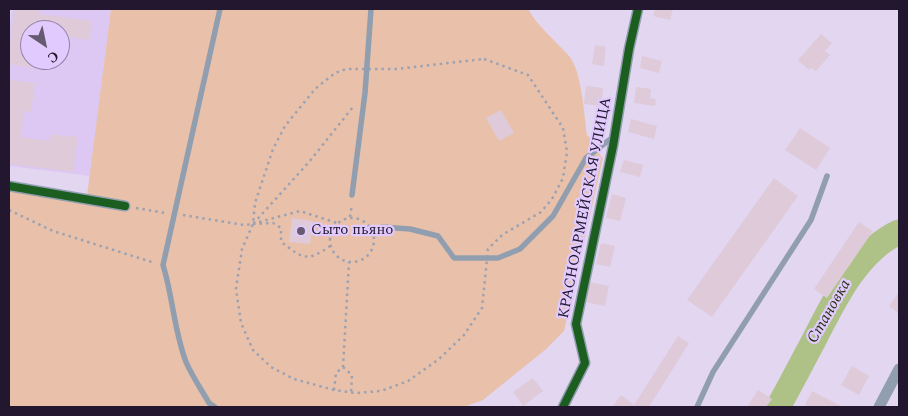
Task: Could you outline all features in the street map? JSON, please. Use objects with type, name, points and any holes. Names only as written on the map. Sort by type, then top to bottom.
[{"type":"street","name":"КРАСНОАРМЕЙСКАЯ УЛИЦА","points":[[563,407],[585,363],[576,324],[615,136],[638,9]]},
{"type":"street","points":[[9,186],[125,206]]},
{"type":"street","points":[[879,407],[899,369]]},
{"type":"lane","points":[[215,407],[209,402],[186,362],[176,327],[168,280],[163,265],[220,9]]},
{"type":"lane","points":[[352,195],[365,93],[371,9]]},
{"type":"lane","points":[[382,226],[410,229],[438,236],[454,258],[498,258],[520,249],[553,216],[586,158],[615,136]]},
{"type":"lane","points":[[697,407],[713,372],[811,220],[827,176]]},
{"type":"path","points":[[253,224],[309,162],[365,93]]},
{"type":"path","points":[[350,217],[352,195]]},
{"type":"path","points":[[9,210],[53,231],[163,265]]},
{"type":"path","points":[[253,224],[300,211],[337,223]]},
{"type":"path","points":[[350,217],[365,221],[374,233],[375,240],[373,248],[364,259],[349,262],[336,256],[330,246],[330,235],[337,223],[350,217]]},
{"type":"path","points":[[244,225],[273,223],[281,228],[281,242],[300,256],[315,256],[330,246]]},
{"type":"path","points":[[334,390],[336,373],[343,367],[349,262]]},
{"type":"path","points":[[343,367],[352,376],[351,393]]},
{"type":"shaded area","points":[[12,9],[111,9],[90,176],[9,166],[9,31]]},
{"type":"shaded area","points":[[111,9],[528,9],[573,63],[580,82],[587,135],[603,158],[564,331],[545,350],[483,400],[464,407],[9,407],[9,189],[87,196]]},
{"type":"building","points":[[15,9],[40,9],[40,14],[92,21],[89,40],[70,37],[70,20],[20,20],[20,66],[9,64],[9,50]]},
{"type":"building","points":[[655,9],[673,9],[670,20],[653,16]]},
{"type":"building","points":[[821,34],[832,43],[825,51],[830,55],[816,71],[811,68],[809,70],[798,60]]},
{"type":"building","points":[[595,45],[606,47],[604,66],[592,64]]},
{"type":"building","points":[[642,56],[662,61],[659,73],[640,68]]},
{"type":"building","points":[[9,80],[35,83],[31,112],[24,111],[20,137],[50,141],[51,134],[78,137],[73,172],[9,164]]},
{"type":"building","points":[[586,86],[603,88],[601,106],[584,104]]},
{"type":"building","points":[[636,87],[651,89],[650,98],[656,99],[655,106],[634,103]]},
{"type":"building","points":[[501,110],[514,133],[499,141],[486,118]]},
{"type":"building","points":[[631,119],[657,126],[654,139],[628,132]]},
{"type":"building","points":[[800,128],[830,148],[816,170],[785,150]]},
{"type":"building","points":[[624,160],[643,165],[640,177],[620,172]]},
{"type":"building","points":[[774,178],[798,196],[712,317],[687,300]]},
{"type":"building","points":[[612,194],[626,198],[620,221],[606,218]]},
{"type":"building","name":"Сыто пьяно","points":[[292,218],[313,221],[310,244],[289,242]]},
{"type":"building","points":[[859,222],[873,231],[827,298],[814,289]]},
{"type":"building","points":[[601,243],[615,246],[610,267],[596,264]]},
{"type":"building","points":[[589,282],[609,286],[605,306],[585,302]]},
{"type":"building","points":[[899,292],[899,314],[889,306]]},
{"type":"building","points":[[678,336],[689,343],[649,407],[637,407],[634,405]]},
{"type":"building","points":[[852,366],[869,376],[859,395],[841,385]]},
{"type":"building","points":[[533,378],[543,391],[523,406],[513,392]]},
{"type":"building","points":[[758,390],[772,399],[766,407],[747,407]]},
{"type":"building","points":[[812,391],[843,407],[809,407],[805,405]]},
{"type":"building","points":[[621,395],[634,405],[633,407],[612,407]]},
{"type":"waterway","name":"Становка","points":[[778,407],[829,311],[848,280],[871,252],[899,232]]},
{"type":"cycle path","points":[[563,407],[585,363],[576,324],[613,146],[629,49],[638,9]]},
{"type":"cycle path","points":[[9,186],[125,206]]},
{"type":"place","name":"Сыто пьяно","points":[[301,231]]}]
